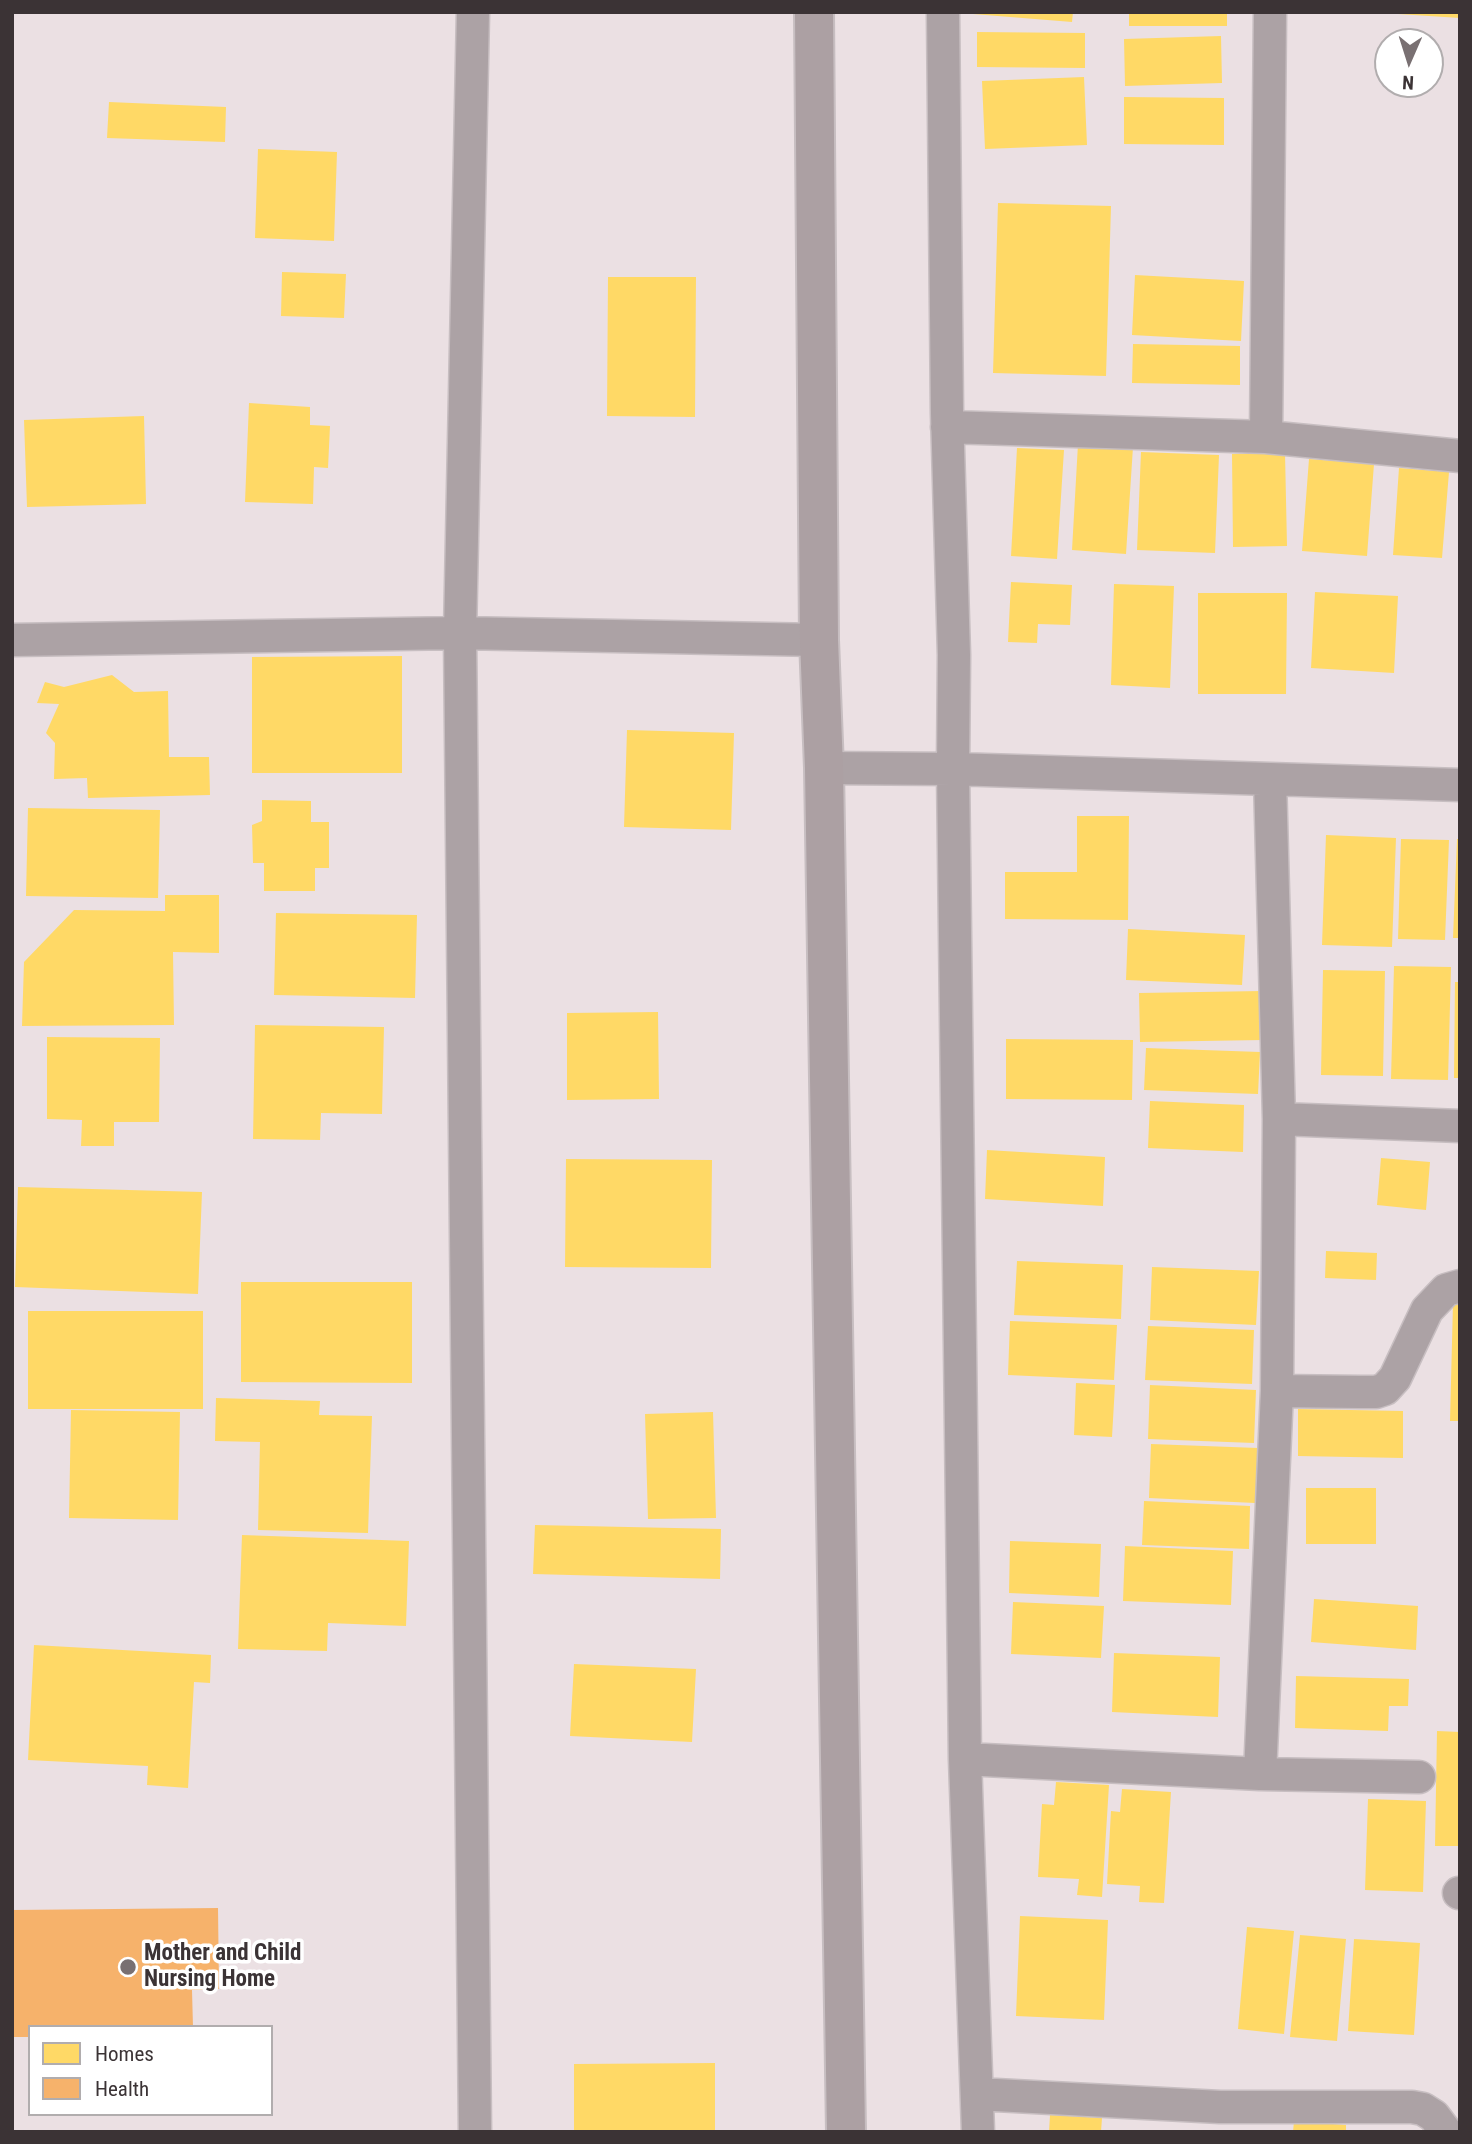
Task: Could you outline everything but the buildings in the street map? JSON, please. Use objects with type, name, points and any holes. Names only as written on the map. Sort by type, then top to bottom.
[{"type":"street","points":[[473,12],[460,633],[475,2132]]},
{"type":"street","points":[[814,12],[819,640],[824,768],[846,2132]]},
{"type":"street","points":[[943,12],[947,427],[954,655],[953,769],[965,1759],[978,2132]]},
{"type":"street","points":[[1266,437],[1270,12]]},
{"type":"street","points":[[947,427],[1266,437],[1460,456]]},
{"type":"street","points":[[12,640],[460,633],[819,640]]},
{"type":"street","points":[[824,768],[953,769],[1460,785]]},
{"type":"street","points":[[1261,1774],[1277,1391],[1279,1118],[1270,779]]},
{"type":"street","points":[[1279,1118],[1460,1126]]},
{"type":"street","points":[[1277,1391],[1368,1392],[1385,1388],[1395,1378],[1427,1310],[1446,1290],[1460,1286]]},
{"type":"street","points":[[965,1759],[1261,1774],[1419,1777]]},
{"type":"street","points":[[977,2094],[1220,2107],[1412,2107],[1423,2109],[1434,2116],[1446,2132]]},
{"type":"place","name":"Mother and Child Nursing Home","points":[[128,1967]]}]
